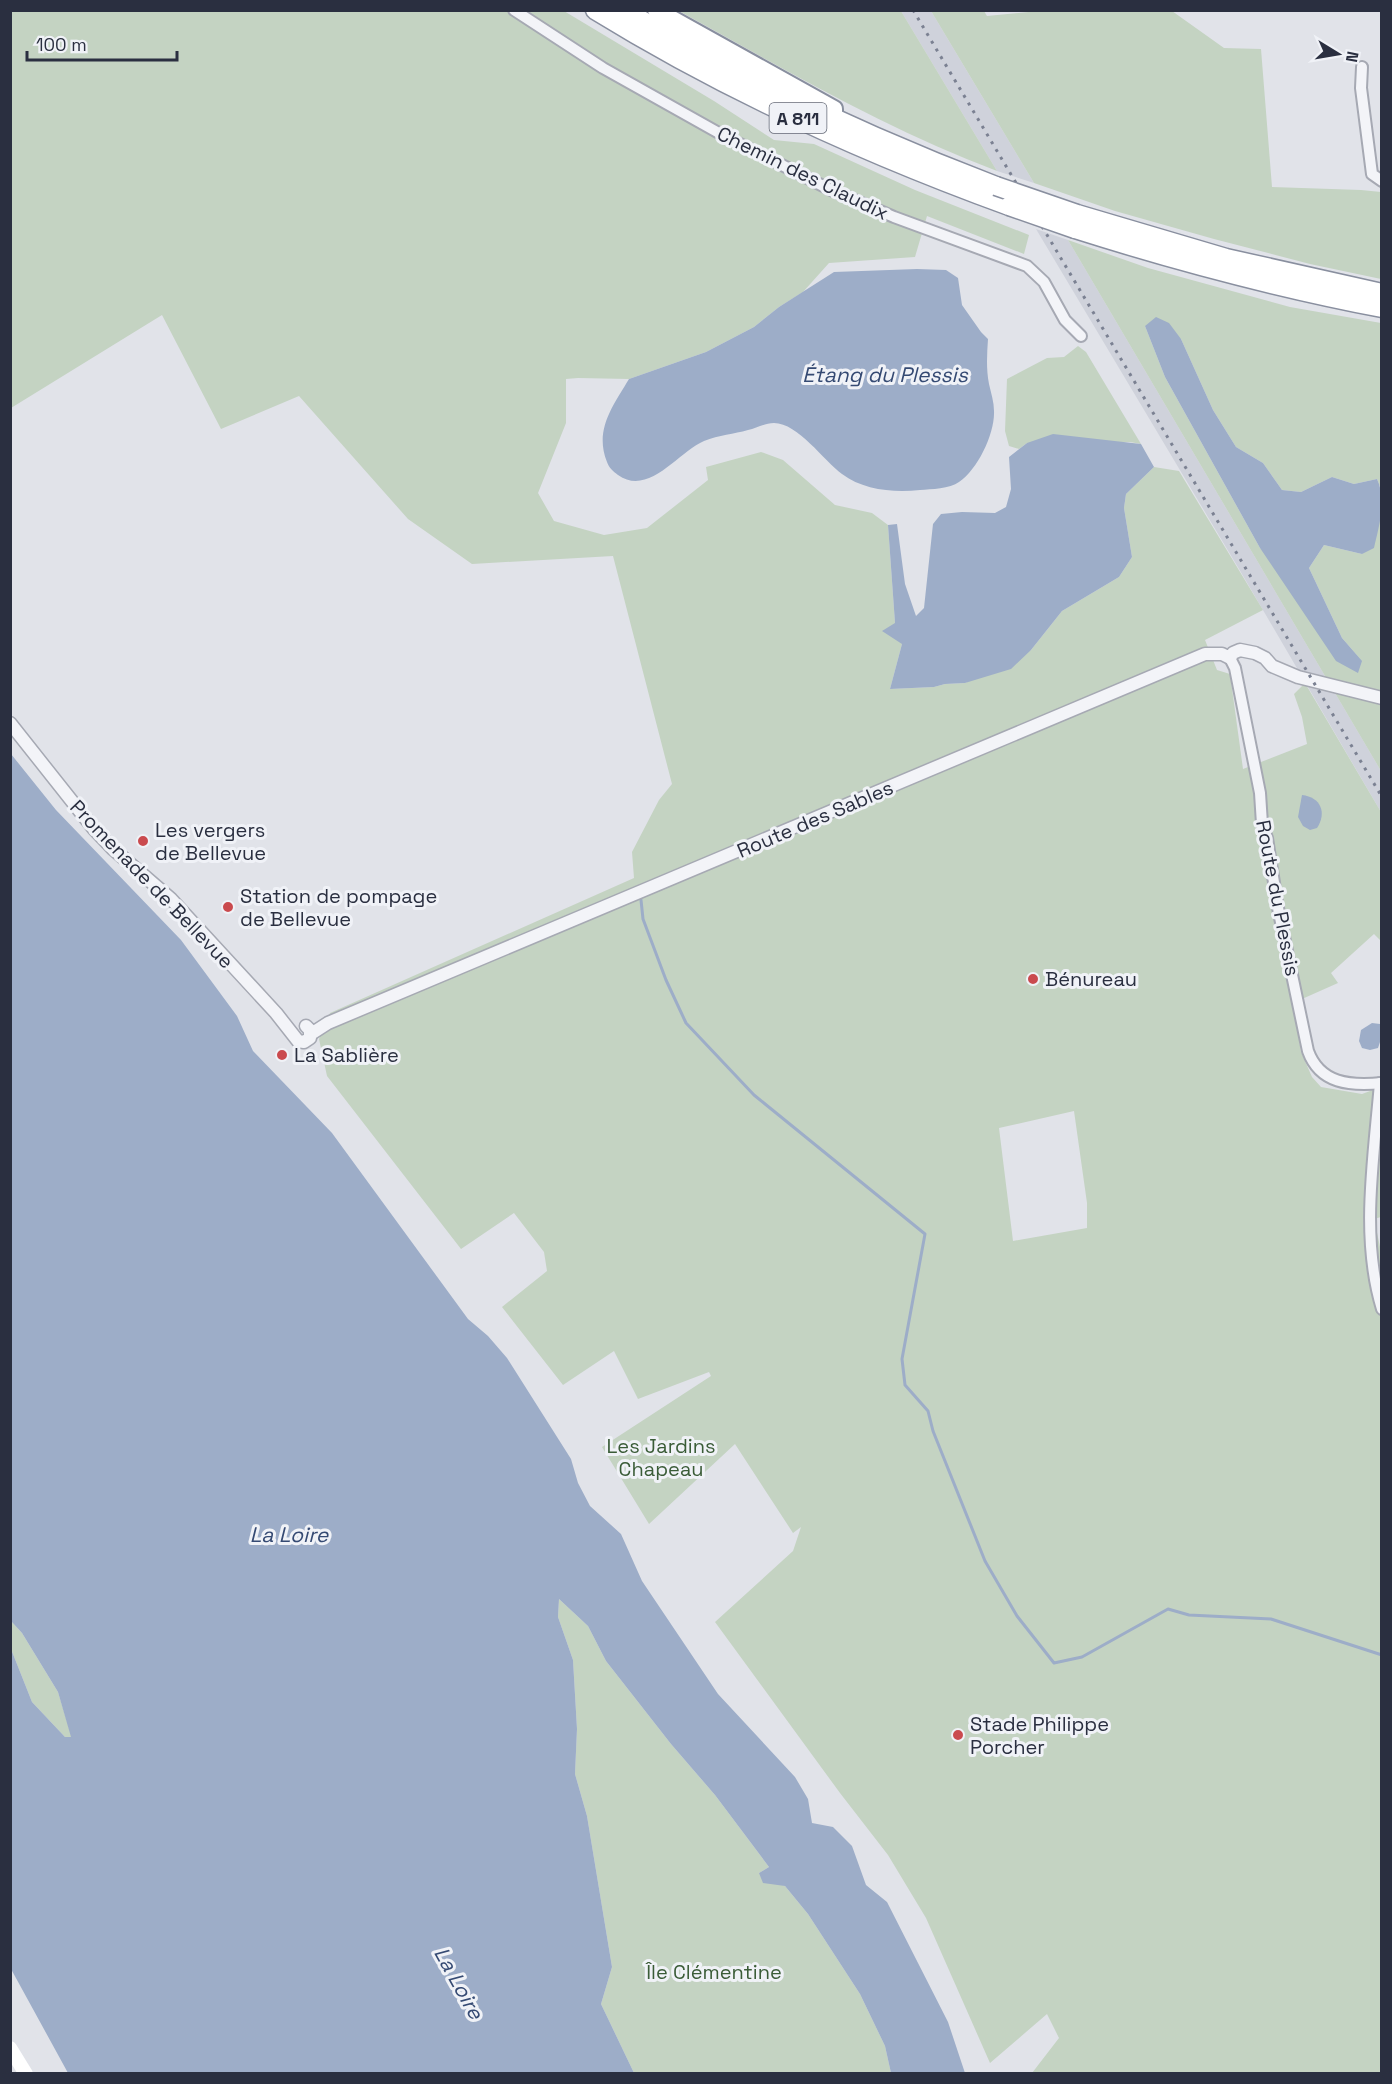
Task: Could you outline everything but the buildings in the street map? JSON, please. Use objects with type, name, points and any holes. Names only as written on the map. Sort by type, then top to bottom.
[{"type":"highway","name":"A 811","points":[[596,10],[680,58],[782,111],[886,158],[1009,206],[1158,239],[1248,264],[1382,293]]},
{"type":"highway","name":"A 811","points":[[624,10],[734,70],[835,119],[1076,222],[1201,267],[1297,291],[1382,308]]},
{"type":"highway","points":[[656,10],[834,109],[835,119]]},
{"type":"main road","points":[[10,2048],[26,2073]]},
{"type":"street","name":"Chemin des Claudix","points":[[514,10],[612,74],[831,190],[894,217],[1027,266],[1044,282],[1065,320],[1081,336]]},
{"type":"street","points":[[1362,67],[1360,88],[1372,174],[1382,181]]},
{"type":"street","name":"Route des Sables","points":[[303,1030],[328,1023],[1205,654],[1222,654],[1230,658],[1233,653],[1240,650],[1255,653],[1272,666],[1298,677],[1382,698]]},
{"type":"street","name":"Route du Plessis","points":[[1230,658],[1235,668],[1260,793],[1262,824],[1267,838],[1278,908],[1311,1057],[1320,1072],[1336,1080],[1359,1085],[1381,1083]]},
{"type":"street","name":"Promenade de Bellevue","points":[[10,723],[94,829],[113,849],[171,899],[276,1013],[303,1030]]},
{"type":"street","points":[[1381,1083],[1370,1227],[1374,1286],[1382,1309]]},
{"type":"shaded area","points":[[901,11],[931,11],[1034,183],[997,171]]},
{"type":"shaded area","points":[[1036,229],[1068,240],[1381,771],[1381,812],[1239,569]]},
{"type":"green space","points":[[1048,10],[1172,11],[1224,48],[1261,49],[1272,187],[1381,192],[1381,279],[1310,264],[1214,239],[1115,211],[1034,183],[931,11],[984,11],[987,16]]},
{"type":"green space","name":"Les Jardins Chapeau","points":[[11,11],[564,11],[714,101],[774,140],[814,144],[915,190],[1029,235],[1024,254],[927,216],[915,257],[829,263],[803,292],[754,327],[706,352],[629,379],[566,379],[566,423],[538,493],[554,521],[604,535],[647,528],[708,480],[706,467],[761,452],[783,460],[835,505],[872,513],[888,525],[895,623],[902,644],[890,689],[965,683],[1031,650],[1062,611],[1119,577],[1132,557],[1124,508],[1126,494],[1154,467],[1179,471],[1263,610],[1205,640],[1217,670],[1230,674],[1243,769],[1307,744],[1302,717],[1294,694],[1305,683],[1381,812],[1381,941],[1374,934],[1331,973],[1338,983],[1293,1003],[1301,1052],[1312,1077],[1321,1087],[1362,1094],[1381,1087],[1381,1217],[1374,1219],[1382,1256],[1381,2073],[1032,2073],[1059,2038],[1047,2014],[990,2063],[926,1918],[888,1855],[715,1622],[793,1551],[801,1527],[793,1533],[735,1444],[649,1524],[602,1447],[711,1376],[709,1372],[638,1399],[614,1351],[563,1385],[502,1307],[547,1271],[544,1252],[514,1213],[461,1249],[327,1076],[319,1039],[330,1013],[634,878],[632,852],[659,800],[672,784],[613,556],[472,564],[408,519],[299,396],[221,429],[162,315],[11,408]],"holes":[[[1074,1111],[1087,1203],[1087,1228],[1013,1241],[999,1128]]]},
{"type":"green space","points":[[679,11],[901,11],[997,171],[875,117]]},
{"type":"green space","points":[[1068,240],[1148,268],[1290,307],[1381,323],[1381,489],[1377,479],[1354,484],[1332,477],[1301,492],[1282,490],[1263,463],[1236,447],[1213,410],[1181,339],[1145,326],[1165,377],[1260,548],[1362,661],[1342,638],[1309,568],[1324,545],[1362,554],[1381,503],[1381,771]]},
{"type":"green space","points":[[1078,346],[1086,352],[1141,444],[1130,442],[1027,443],[1019,449],[1009,446],[1005,431],[1007,379],[1047,358],[1064,357]]},
{"type":"green space","name":"Île Clémentine","points":[[559,1599],[588,1626],[606,1661],[671,1744],[715,1795],[769,1867],[759,1873],[785,1886],[808,1914],[860,1994],[885,2046],[891,2073],[634,2073],[601,2004],[612,1967],[587,1816],[575,1774],[577,1729],[573,1660],[558,1617]]},
{"type":"green space","points":[[11,1621],[22,1633],[58,1692],[72,1738],[65,1737],[32,1702],[11,1649]]},
{"type":"water","name":"Étang du Plessis","points":[[946,270],[958,278],[962,305],[988,339],[987,372],[994,408],[992,430],[979,460],[959,482],[946,487],[910,491],[879,489],[859,484],[842,474],[792,429],[774,423],[704,441],[652,477],[641,481],[630,480],[618,475],[609,466],[604,450],[604,429],[629,379],[706,352],[754,327],[779,307],[834,272]]},
{"type":"water","points":[[1156,317],[1169,323],[1181,339],[1213,410],[1236,447],[1263,463],[1282,490],[1301,492],[1332,477],[1354,484],[1377,479],[1382,504],[1374,548],[1362,554],[1324,545],[1309,568],[1342,638],[1362,661],[1358,673],[1336,661],[1260,548],[1165,377],[1145,326]]},
{"type":"water","points":[[1053,434],[1141,444],[1154,467],[1126,494],[1124,508],[1132,557],[1119,577],[1062,611],[1031,650],[1011,669],[965,683],[890,689],[902,644],[882,631],[895,623],[888,525],[897,524],[905,584],[916,616],[924,608],[933,524],[941,514],[995,513],[1006,507],[1011,489],[1009,457],[1027,443]]},
{"type":"water","name":"La Loire","points":[[11,754],[56,810],[181,940],[237,1016],[253,1051],[332,1133],[468,1319],[488,1336],[507,1358],[571,1459],[578,1483],[590,1506],[621,1534],[642,1581],[718,1694],[795,1777],[808,1799],[812,1823],[833,1827],[852,1846],[866,1885],[887,1902],[948,2022],[965,2073],[891,2073],[885,2046],[860,1994],[808,1914],[785,1886],[763,1883],[759,1873],[769,1867],[715,1795],[671,1744],[606,1661],[588,1626],[559,1599],[558,1617],[573,1660],[577,1729],[575,1774],[587,1816],[612,1967],[601,2004],[634,2073],[68,2073],[11,1969],[11,1649],[32,1702],[65,1737],[71,1737],[58,1692],[22,1633],[11,1621]]},
{"type":"water","points":[[1302,795],[1309,796],[1318,802],[1322,817],[1317,828],[1310,830],[1303,826],[1298,817]]},
{"type":"water","points":[[1372,1023],[1380,1024],[1381,1039],[1378,1048],[1370,1050],[1362,1048],[1359,1041],[1361,1030]]},
{"type":"waterway","points":[[641,900],[643,919],[666,980],[686,1023],[754,1095],[925,1234],[902,1359],[905,1385],[928,1411],[933,1431],[985,1561],[1017,1616],[1054,1663],[1082,1657],[1168,1609],[1189,1615],[1271,1619],[1382,1655]]},
{"type":"railway","points":[[913,10],[1382,797]]},
{"type":"place","name":"Les vergers de Bellevue","points":[[143,841]]},
{"type":"place","name":"Station de pompage de Bellevue","points":[[228,907]]},
{"type":"place","name":"Bénureau","points":[[1033,979]]},
{"type":"place","name":"La Sablière","points":[[282,1055]]},
{"type":"place","name":"Stade Philippe Porcher","points":[[958,1735]]}]
